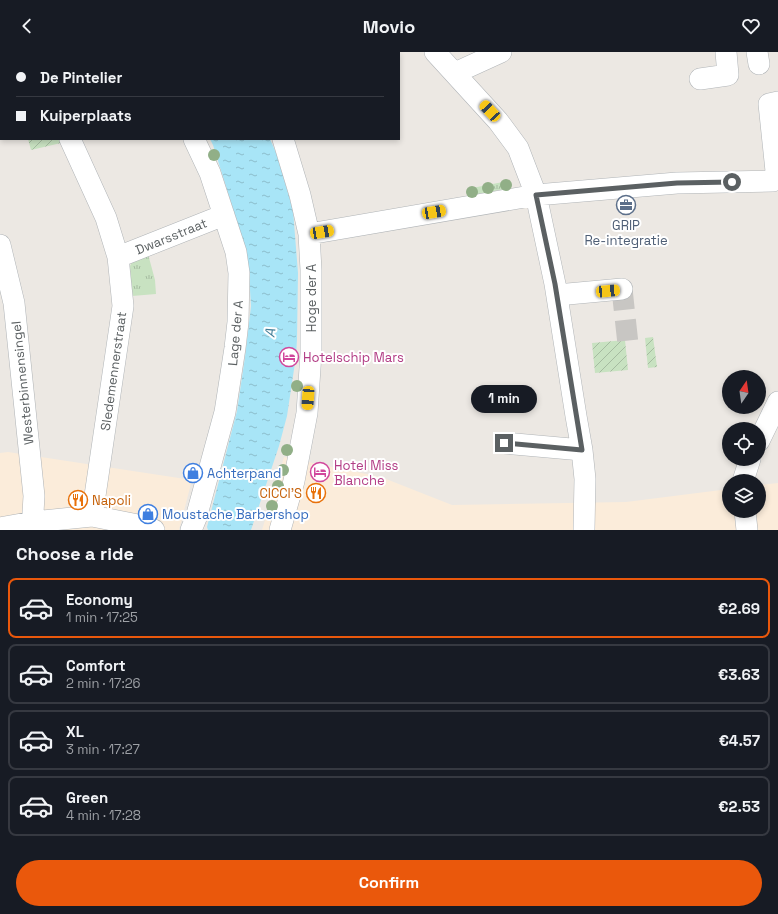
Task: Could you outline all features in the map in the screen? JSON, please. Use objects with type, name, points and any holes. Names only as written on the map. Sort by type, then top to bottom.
[{"type":"street","points":[[435,52],[498,121],[518,148],[536,195],[557,295],[582,450],[585,479],[584,530]]},
{"type":"street","points":[[455,74],[501,52]]},
{"type":"street","points":[[700,79],[728,75],[726,52]]},
{"type":"street","points":[[309,234],[536,195],[677,183],[776,183],[769,104],[778,102]]},
{"type":"street","name":"Sledemennerstraat","points":[[70,140],[106,218],[118,257],[123,306],[92,516]]},
{"type":"street","name":"Lage der A","points":[[191,530],[196,518],[225,412],[238,322],[239,273],[236,252],[210,173],[194,140]]},
{"type":"street","name":"Hoge der A","points":[[280,530],[294,481],[307,413],[311,353],[311,270],[309,234],[300,195],[282,140]]},
{"type":"street","name":"Dwarsstraat","points":[[118,257],[224,215]]},
{"type":"street","name":"Westerbinnensingel","points":[[0,245],[14,303],[34,496],[32,526]]},
{"type":"street","points":[[557,295],[622,290]]},
{"type":"street","points":[[766,427],[778,402]]},
{"type":"street","points":[[504,443],[582,450]]},
{"type":"street","points":[[0,528],[32,526],[92,516],[138,525],[154,530]]},
{"type":"street","points":[[745,518],[746,530]]},
{"type":"shaded area","points":[[8,452],[192,480],[179,530],[0,530],[0,453]]},
{"type":"shaded area","points":[[284,457],[381,477],[452,505],[626,502],[722,490],[722,518],[766,518],[766,484],[778,483],[778,530],[262,530]]},
{"type":"green space","points":[[28,140],[60,140],[61,143],[31,150]]},
{"type":"green space","points":[[508,181],[510,188],[468,196],[467,189]]},
{"type":"green space","points":[[148,254],[155,280],[156,294],[132,296],[130,266],[132,262]]},
{"type":"green space","points":[[653,337],[657,367],[648,368],[645,338]]},
{"type":"green space","points":[[625,340],[628,370],[595,373],[592,343]]},
{"type":"water","name":"A","points":[[210,140],[270,140],[277,155],[293,210],[298,273],[296,356],[287,416],[279,446],[251,530],[208,530],[207,527],[237,411],[251,306],[249,274],[238,225]]},
{"type":"tunnel","points":[[622,289],[628,344]]},
{"type":"place","name":"GRIP Re-integratie","points":[[626,205]]},
{"type":"place","name":"Hotelschip Mars","points":[[289,357]]},
{"type":"place","name":"Hotel Miss Blanche","points":[[320,472]]},
{"type":"place","name":"Achterpand","points":[[193,473]]},
{"type":"place","name":"CICCI'S","points":[[316,493]]},
{"type":"place","name":"Napoli","points":[[78,500]]},
{"type":"place","name":"Moustache Barbershop","points":[[148,514]]},
{"type":"route","points":[[504,443],[582,450],[555,284],[536,195],[677,183],[732,182]]}]
